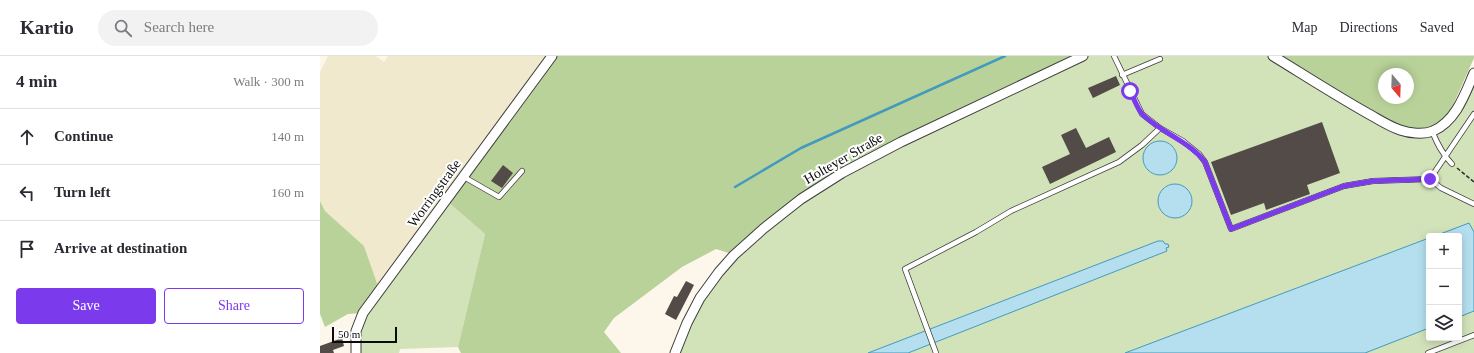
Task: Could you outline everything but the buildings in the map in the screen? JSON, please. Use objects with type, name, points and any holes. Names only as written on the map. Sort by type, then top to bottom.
[{"type":"street","name":"Worringstraße","points":[[356,353],[356,331],[364,313],[552,56]]},
{"type":"street","name":"Holteyer Straße","points":[[675,353],[687,323],[700,298],[720,272],[734,255],[801,199],[842,173],[901,142],[1084,56]]},
{"type":"street","points":[[1273,56],[1358,108],[1398,129],[1421,133],[1432,131],[1454,115],[1474,73]]},
{"type":"lane","points":[[1114,56],[1142,114],[1160,128],[1183,141],[1199,154],[1205,162],[1231,229],[1344,186],[1373,181],[1430,179],[1441,188],[1474,204]]},
{"type":"lane","points":[[1122,75],[1160,59]]},
{"type":"lane","points":[[1430,179],[1474,114]]},
{"type":"lane","points":[[936,353],[905,269],[976,232],[1011,211],[1119,162],[1142,145],[1160,128]]},
{"type":"lane","points":[[1432,131],[1445,157],[1452,164]]},
{"type":"lane","points":[[464,176],[499,197],[522,171]]},
{"type":"lane","points":[[1428,353],[1474,335]]},
{"type":"path","points":[[1452,164],[1474,182]]},
{"type":"shaded area","points":[[328,56],[376,56],[384,62],[388,56],[547,56],[480,144],[379,289],[364,246],[325,211],[320,201],[320,72]]},
{"type":"green space","points":[[556,56],[1077,56],[841,170],[732,254],[716,249],[682,267],[614,318],[604,332],[621,353],[461,353],[458,347],[485,234],[449,203]]},
{"type":"green space","points":[[1089,56],[1271,56],[1431,134],[1474,82],[1474,353],[676,353],[687,323],[735,256],[807,199],[841,176],[940,126]]},
{"type":"green space","points":[[1276,56],[1474,56],[1449,114],[1431,129],[1421,130],[1399,128]]},
{"type":"green space","points":[[320,201],[325,211],[364,246],[379,289],[362,313],[348,314],[325,327],[320,314]]},
{"type":"green space","points":[[449,203],[485,234],[458,347],[400,349],[399,353],[358,353],[360,323]]},
{"type":"water","points":[[1160,141],[1166,142],[1172,146],[1176,152],[1176,164],[1172,170],[1166,174],[1160,175],[1154,174],[1148,170],[1144,164],[1143,158],[1144,152],[1148,146],[1154,142]]},
{"type":"water","points":[[1175,184],[1181,185],[1187,189],[1191,195],[1191,207],[1187,213],[1181,217],[1175,218],[1169,217],[1163,213],[1159,207],[1158,201],[1159,195],[1163,189],[1169,185]]},
{"type":"water","points":[[1469,223],[1474,232],[1474,311],[1462,316],[1462,233],[1443,233]]},
{"type":"water","points":[[1426,239],[1426,329],[1365,353],[1125,353]]},
{"type":"water","points":[[1158,241],[1163,241],[1165,244],[1168,244],[1169,247],[1166,248],[1167,251],[908,353],[868,353]]},
{"type":"waterway","points":[[735,187],[801,148],[1005,56]]},
{"type":"route","points":[[1130,91],[1142,114],[1160,128],[1183,141],[1199,154],[1205,162],[1231,229],[1344,186],[1373,181],[1430,179]]}]
